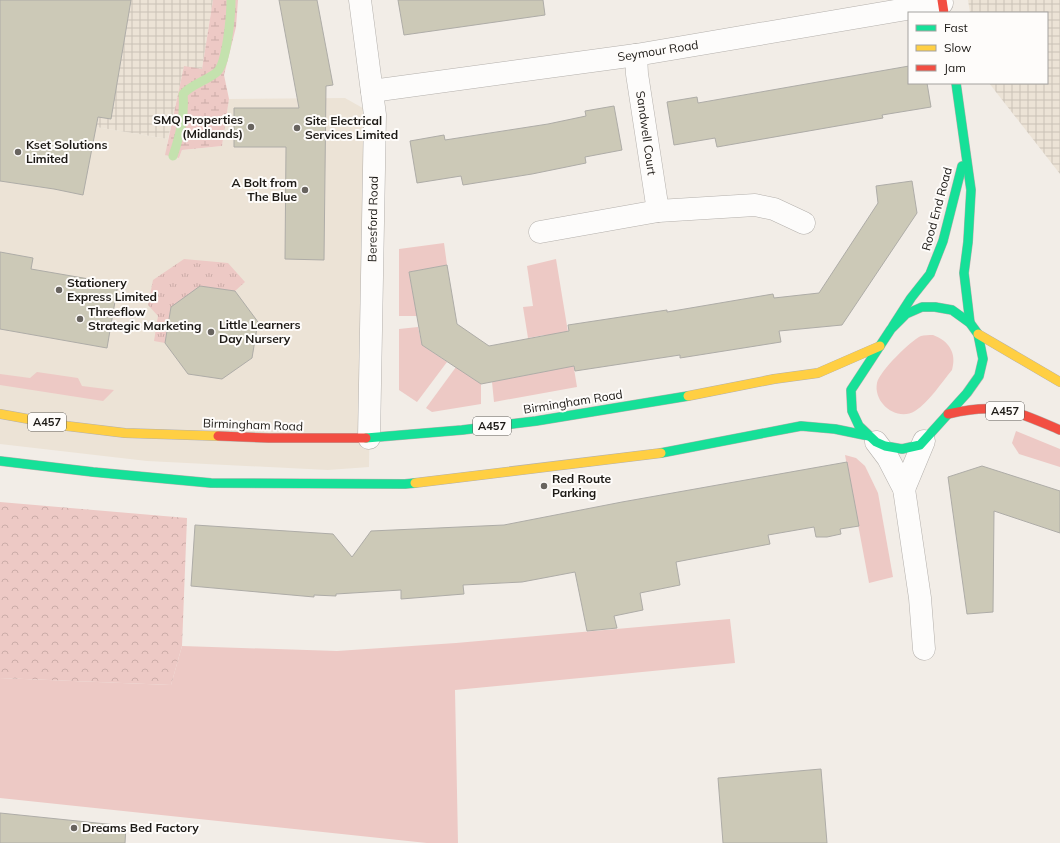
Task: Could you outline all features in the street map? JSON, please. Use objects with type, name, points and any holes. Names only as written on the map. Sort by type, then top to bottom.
[{"type":"main road","name":"Rood End Road","points":[[956,84],[964,153],[971,190],[968,242],[964,273],[970,323]]},
{"type":"main road","name":"Rood End Road","points":[[891,329],[911,298],[930,274],[943,241],[964,153]]},
{"type":"main road","points":[[978,334],[983,359],[979,376],[967,393],[920,445],[902,449],[885,446],[873,439],[859,426],[852,411],[851,390],[891,329],[906,314],[922,307],[935,307],[952,310],[970,323],[978,334],[1060,382]]},
{"type":"main road","name":"Birmingham Road","points":[[0,414],[125,433],[269,438],[369,438],[462,430],[536,421],[712,392],[774,379],[818,373],[880,346]]},
{"type":"main road","name":"A457","points":[[948,414],[976,409],[998,409],[1060,430]]},
{"type":"main road","points":[[0,461],[93,472],[210,483],[405,484],[648,455],[801,426],[822,426],[843,430],[873,439]]},
{"type":"street","name":"Beresford Road","points":[[360,0],[375,115],[369,438]]},
{"type":"street","name":"Seymour Road","points":[[372,91],[636,55],[943,5]]},
{"type":"street","name":"Sandwell Court","points":[[636,55],[658,212]]},
{"type":"street","points":[[540,232],[658,212],[755,206],[774,209],[804,223]]},
{"type":"street","points":[[873,439],[888,458],[904,489],[920,598],[924,649]]},
{"type":"street","points":[[904,489],[924,441]]},
{"type":"shaded area","points":[[0,0],[213,0],[202,69],[184,67],[168,139],[0,111]]},
{"type":"shaded area","points":[[968,0],[1060,0],[1060,174],[990,84],[1048,84],[1048,12],[970,12]]},
{"type":"shaded area","points":[[345,98],[375,115],[369,467],[328,470],[147,461],[0,444],[0,111],[168,139],[166,154],[179,158],[182,150],[222,146],[229,99]]},
{"type":"green space","points":[[213,0],[238,0],[236,27],[224,75],[229,99],[222,146],[182,150],[179,158],[165,155],[184,66],[202,69]]},
{"type":"green space","points":[[444,243],[447,265],[409,272],[417,316],[399,316],[399,249]]},
{"type":"green space","points":[[184,259],[228,263],[245,282],[235,291],[171,307],[165,343],[154,341],[158,316],[148,305],[153,280]]},
{"type":"green space","points":[[556,259],[577,387],[494,402],[492,382],[552,370],[545,335],[528,338],[523,307],[533,306],[527,266]]},
{"type":"green space","points":[[418,327],[422,345],[447,362],[417,402],[399,390],[399,329]]},
{"type":"green space","points":[[933,335],[947,344],[950,348],[953,358],[952,370],[930,397],[915,411],[908,414],[901,414],[888,409],[879,397],[877,383],[879,378],[889,364],[910,343],[921,336]]},
{"type":"green space","points":[[456,367],[481,384],[481,404],[432,412],[426,408]]},
{"type":"green space","points":[[37,372],[78,378],[82,386],[114,390],[103,401],[0,385],[0,374],[30,378]]},
{"type":"green space","points":[[1016,431],[1060,449],[1060,467],[1019,454],[1012,443]]},
{"type":"green space","points":[[845,455],[856,458],[865,466],[878,493],[893,577],[869,583]]},
{"type":"green space","points":[[0,502],[187,518],[182,646],[171,685],[0,678]]},
{"type":"green space","points":[[730,619],[735,663],[455,690],[458,843],[427,843],[0,798],[0,678],[171,685],[182,646],[337,651],[456,643]]},
{"type":"building","points":[[0,0],[131,0],[111,119],[98,117],[83,195],[0,181]]},
{"type":"building","points":[[279,0],[317,0],[333,85],[326,86],[324,260],[285,259],[286,147],[234,147],[234,108],[299,108]]},
{"type":"building","points":[[398,0],[543,0],[545,15],[404,35]]},
{"type":"building","points":[[908,66],[908,84],[927,84],[931,107],[882,115],[883,118],[717,147],[715,138],[674,145],[667,102],[697,97],[698,103]]},
{"type":"building","points":[[614,106],[622,150],[585,157],[586,163],[532,174],[463,185],[461,176],[417,183],[410,141],[444,135],[445,140],[548,124],[586,116],[585,111]]},
{"type":"building","points":[[912,181],[917,213],[842,325],[779,331],[781,342],[680,358],[680,355],[575,371],[574,366],[481,384],[422,345],[409,272],[447,265],[457,324],[489,346],[569,331],[568,325],[667,310],[667,312],[773,294],[774,298],[819,293],[878,203],[876,186]]},
{"type":"building","points":[[0,252],[33,258],[31,269],[118,284],[107,348],[0,329]]},
{"type":"building","name":"Little Learners Day Nursery","points":[[200,286],[235,291],[258,322],[252,358],[222,379],[188,374],[165,343],[171,307]]},
{"type":"building","points":[[847,462],[859,526],[840,529],[841,534],[827,537],[816,537],[814,527],[768,535],[770,544],[676,562],[680,585],[640,593],[643,610],[614,616],[617,628],[587,631],[575,572],[522,582],[463,585],[464,594],[401,599],[401,590],[336,594],[336,596],[314,595],[314,597],[191,586],[195,525],[333,534],[352,557],[371,531],[504,525],[622,502]]},
{"type":"building","points":[[982,466],[1060,491],[1060,533],[994,511],[993,612],[967,614],[948,477]]},
{"type":"building","points":[[821,769],[827,843],[723,843],[718,778]]},
{"type":"building","name":"Dreams Bed Factory","points":[[0,813],[126,826],[125,843],[0,843]]},
{"type":"waterway","points":[[173,156],[181,125],[183,94],[217,72],[223,59],[228,38],[231,0]]},
{"type":"traffic: fast","points":[[956,84],[971,190],[968,242],[964,273],[970,323]]},
{"type":"traffic: fast","points":[[893,326],[911,298],[930,274],[943,241],[962,166]]},
{"type":"traffic: fast","points":[[922,307],[935,307],[952,310],[970,323],[978,334],[983,359],[979,376],[967,393],[920,445],[902,449],[885,446],[876,442],[859,426],[852,411],[851,390],[891,329],[906,314],[922,307]]},
{"type":"traffic: fast","points":[[366,438],[462,430],[536,421],[688,396]]},
{"type":"traffic: fast","points":[[661,453],[801,426],[835,429],[869,436]]},
{"type":"traffic: fast","points":[[0,461],[93,472],[211,483],[415,483]]},
{"type":"traffic: slow","points":[[978,334],[1060,382]]},
{"type":"traffic: slow","points":[[688,396],[774,379],[818,373],[880,346]]},
{"type":"traffic: slow","points":[[0,414],[67,426],[125,433],[218,436]]},
{"type":"traffic: slow","points":[[415,483],[661,453]]},
{"type":"traffic: jam","points":[[942,0],[944,12]]},
{"type":"traffic: jam","points":[[948,414],[975,409],[1009,411],[1026,416],[1060,430]]},
{"type":"traffic: jam","points":[[218,436],[269,438],[366,438]]},
{"type":"place","name":"SMQ Properties (Midlands)","points":[[251,127]]},
{"type":"place","name":"Site Electrical Services Limited","points":[[297,128]]},
{"type":"place","name":"Kset Solutions Limited","points":[[18,152]]},
{"type":"place","name":"A Bolt from The Blue","points":[[305,190]]},
{"type":"place","name":"Stationery Express Limited","points":[[59,290]]},
{"type":"place","name":"Threeflow Strategic Marketing","points":[[80,319]]},
{"type":"place","name":"Little Learners Day Nursery","points":[[211,332]]},
{"type":"place","name":"Red Route Parking","points":[[544,486]]},
{"type":"place","name":"Dreams Bed Factory","points":[[74,828]]}]
